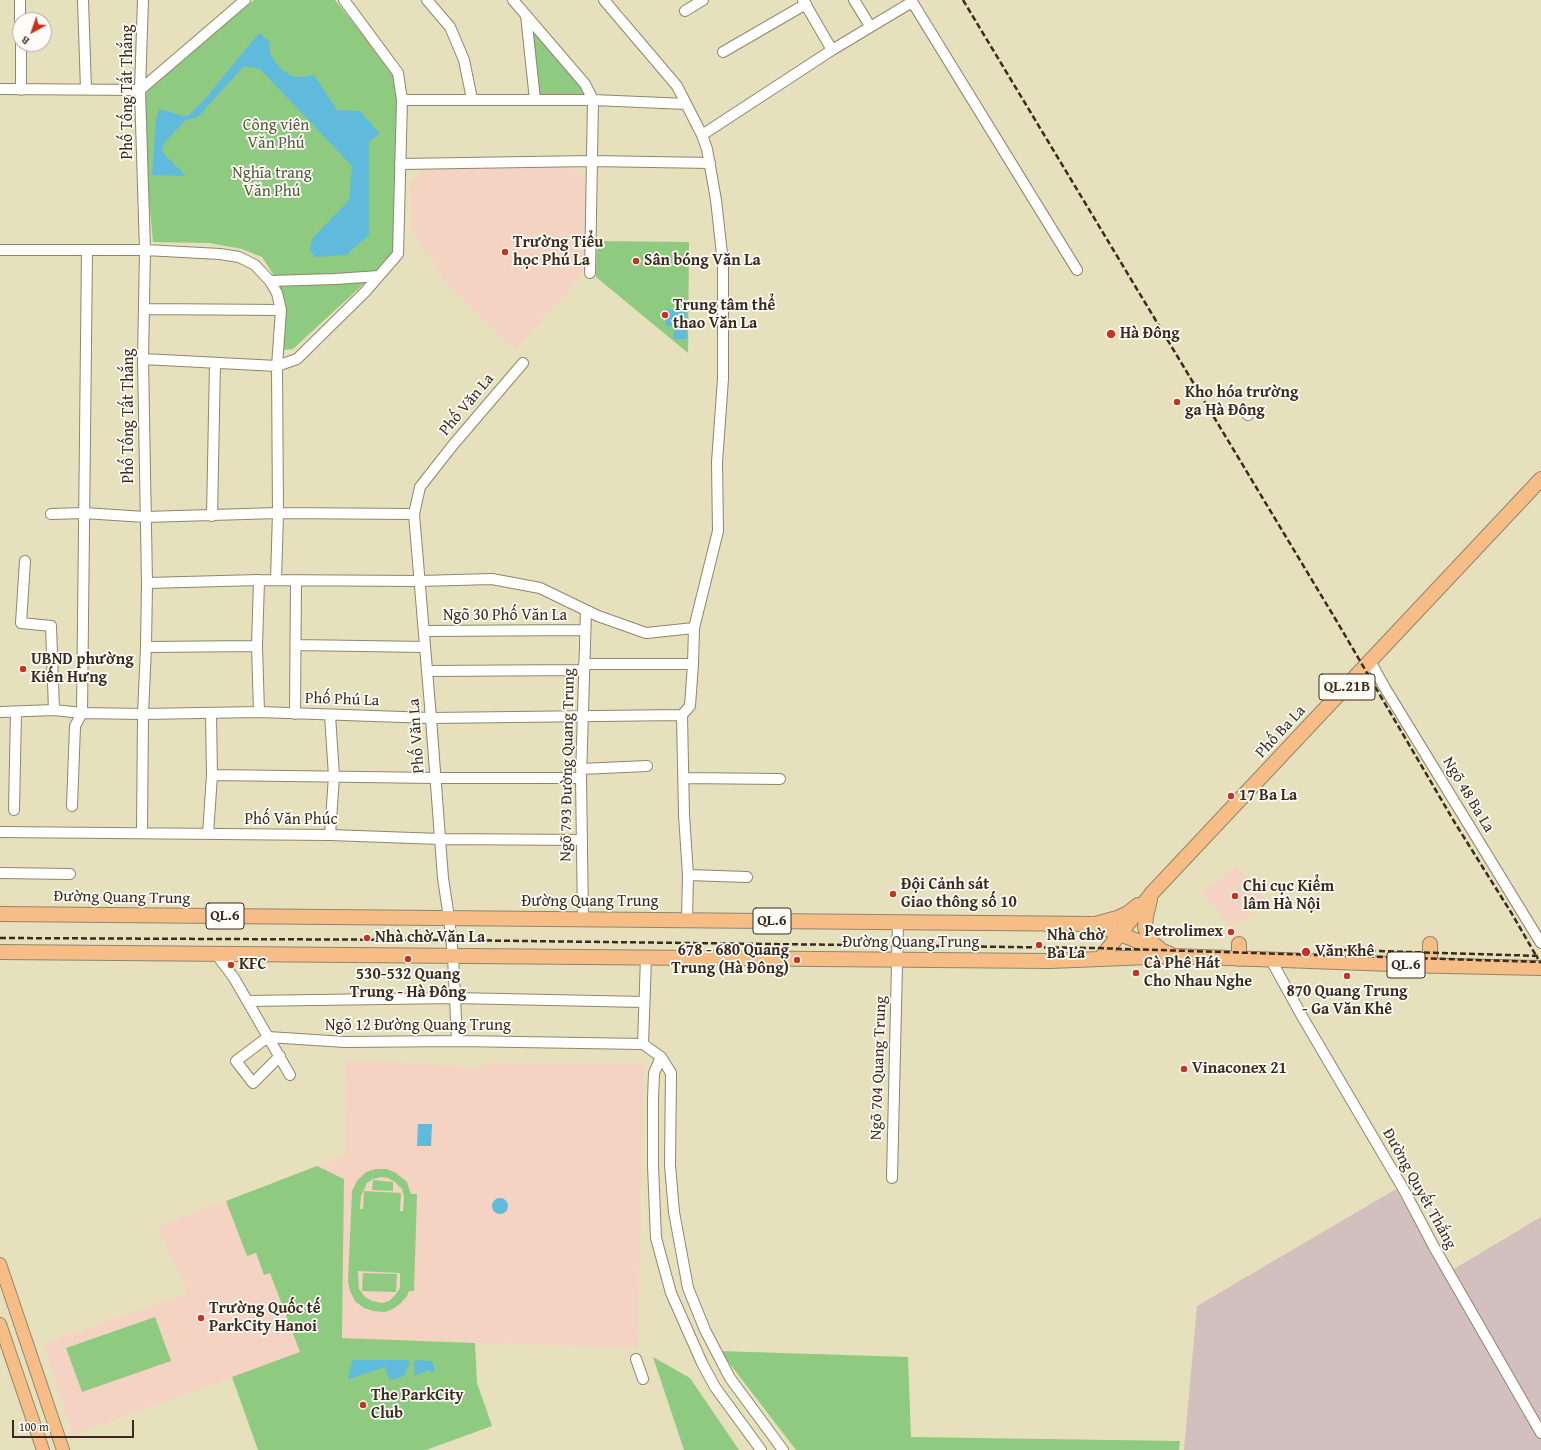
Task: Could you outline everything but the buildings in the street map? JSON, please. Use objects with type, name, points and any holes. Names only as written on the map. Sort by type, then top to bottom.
[{"type":"highway","name":"Phố Ba La","points":[[1100,959],[1152,893],[1541,479]]},
{"type":"highway","points":[[1095,924],[1117,918],[1128,913],[1152,893]]},
{"type":"highway","points":[[1152,893],[1146,916],[1145,927],[1147,935],[1150,941],[1174,956]]},
{"type":"highway","name":"Đường Quang Trung","points":[[0,914],[1095,924],[1174,956]]},
{"type":"highway","points":[[1239,944],[1239,959]]},
{"type":"highway","points":[[1430,944],[1430,966]]},
{"type":"highway","name":"Đường Quang Trung","points":[[0,952],[1050,961],[1174,956],[1430,966],[1541,968]]},
{"type":"main road","points":[[0,1264],[63,1450]]},
{"type":"main road","points":[[0,1324],[43,1450]]},
{"type":"street","points":[[20,0],[20,12]]},
{"type":"street","points":[[83,0],[86,90]]},
{"type":"street","name":"Phố Tống Tất Thắng","points":[[142,832],[143,714],[147,583],[143,359],[145,250],[140,90],[143,0]]},
{"type":"street","points":[[0,89],[140,90],[245,0]]},
{"type":"street","points":[[143,359],[277,366],[297,359],[365,292],[398,254],[402,100],[398,73],[344,0]]},
{"type":"street","points":[[427,0],[450,27],[464,60],[472,99]]},
{"type":"street","points":[[513,0],[585,84],[593,100],[590,273]]},
{"type":"street","points":[[604,0],[677,86],[702,135],[710,163],[723,263],[723,379],[717,462],[718,530],[694,628],[690,706],[682,715],[684,815],[688,875],[686,920]]},
{"type":"street","points":[[685,11],[703,0]]},
{"type":"street","points":[[854,0],[870,26]]},
{"type":"street","points":[[702,135],[832,50],[912,1],[1077,270]]},
{"type":"street","points":[[723,52],[804,2],[832,50]]},
{"type":"street","points":[[526,15],[536,100]]},
{"type":"street","points":[[21,52],[21,90]]},
{"type":"street","points":[[402,100],[593,100],[686,104]]},
{"type":"street","points":[[400,164],[592,161],[710,163]]},
{"type":"street","points":[[0,250],[145,250],[220,254],[239,257],[255,265],[270,281],[277,293],[281,310],[277,366],[278,513],[276,580]]},
{"type":"street","points":[[72,806],[75,726],[82,713],[87,250]]},
{"type":"street","points":[[270,281],[379,276]]},
{"type":"street","points":[[144,309],[281,310]]},
{"type":"street","points":[[212,516],[214,363]]},
{"type":"street","name":"Phố Văn La","points":[[457,1041],[453,956],[443,878],[414,514],[420,487],[453,445],[523,363]]},
{"type":"street","points":[[51,514],[84,513],[145,517],[278,513],[414,514]]},
{"type":"street","points":[[25,561],[21,623],[51,626],[54,710]]},
{"type":"street","points":[[147,583],[259,580],[420,581],[492,579],[540,588],[598,616],[646,633],[694,628]]},
{"type":"street","points":[[259,580],[259,712]]},
{"type":"street","points":[[295,714],[296,580]]},
{"type":"street","name":"Ngõ 793 Đường Quang Trung","points":[[583,919],[581,773],[586,610]]},
{"type":"street","name":"Ngõ 30 Phố Văn La","points":[[424,631],[585,630]]},
{"type":"street","points":[[296,645],[425,647]]},
{"type":"street","points":[[146,647],[258,646]]},
{"type":"street","name":"Ngõ 48 Ba La","points":[[1370,661],[1541,943]]},
{"type":"street","points":[[427,671],[693,664]]},
{"type":"street","name":"Phố Phú La","points":[[0,712],[54,710],[82,713],[211,714],[259,712],[431,718],[682,715]]},
{"type":"street","points":[[14,810],[16,712]]},
{"type":"street","points":[[208,834],[212,775],[211,714]]},
{"type":"street","points":[[330,715],[334,776],[330,835]]},
{"type":"street","points":[[212,775],[436,778],[581,773],[647,766]]},
{"type":"street","points":[[684,778],[780,779]]},
{"type":"street","name":"Phố Văn Phúc","points":[[0,832],[142,832],[330,835],[440,839],[581,840]]},
{"type":"street","points":[[0,873],[70,874]]},
{"type":"street","points":[[688,875],[747,877]]},
{"type":"street","name":"Ngõ 704 Quang Trung","points":[[892,1178],[893,1072],[898,960],[898,922]]},
{"type":"street","points":[[216,954],[234,978],[290,1075]]},
{"type":"street","points":[[646,958],[643,1044],[661,1057],[671,1073],[670,1165],[675,1218],[688,1288],[705,1330],[730,1378],[783,1450]]},
{"type":"street","name":"Đường Quyết Thắng","points":[[1271,960],[1303,1018],[1404,1190],[1434,1247],[1541,1433]]},
{"type":"street","points":[[247,1001],[454,998],[644,1002]]},
{"type":"street","points":[[268,1037],[236,1061],[253,1083],[280,1056]]},
{"type":"street","name":"Ngõ 12 Đường Quang Trung","points":[[268,1037],[345,1042],[457,1041],[643,1044]]},
{"type":"street","points":[[661,1057],[654,1073],[653,1099],[652,1166],[656,1238],[671,1293],[686,1328],[716,1387],[761,1450]]},
{"type":"street","points":[[636,1359],[642,1379]]},
{"type":"shaded area","name":"Trường Tiểu học Phú La","points":[[572,166],[586,181],[583,273],[516,350],[451,289],[411,231],[410,183],[425,170]]},
{"type":"shaded area","name":"Chi cục Kiểm lâm Hà Nội","points":[[1236,866],[1269,902],[1264,907],[1232,928],[1201,891],[1206,887],[1208,889]]},
{"type":"shaded area","points":[[346,1061],[432,1063],[436,1066],[458,1066],[477,1069],[488,1063],[644,1063],[638,1348],[342,1338],[343,1246],[270,1272],[300,1353],[73,1435],[43,1344],[188,1293],[157,1227],[345,1155]]},
{"type":"shaded area","points":[[1396,1189],[1444,1275],[1541,1217],[1541,1450],[1184,1450],[1197,1306]]},
{"type":"green space","name":"Công viên Văn Phú","points":[[254,0],[335,0],[393,72],[397,99],[393,252],[382,267],[293,349],[283,350],[283,308],[273,274],[262,257],[242,249],[209,243],[153,242],[142,125],[147,90]]},
{"type":"green space","points":[[531,30],[580,86],[584,96],[539,96]]},
{"type":"green space","name":"Trung tâm thể thao Văn La","points":[[597,241],[689,242],[688,353],[596,277]]},
{"type":"green space","name":"The ParkCity Club","points":[[317,1166],[344,1179],[342,1338],[475,1343],[477,1383],[492,1426],[426,1450],[258,1450],[232,1377],[300,1352],[270,1273],[264,1275],[256,1253],[247,1256],[226,1201]]},
{"type":"green space","points":[[376,1169],[387,1169],[396,1173],[407,1182],[411,1194],[417,1194],[414,1291],[409,1291],[401,1303],[393,1309],[385,1312],[373,1311],[364,1308],[355,1301],[350,1291],[348,1282],[352,1191],[357,1181],[366,1172]],"holes":[[[381,1177],[388,1178],[402,1189],[404,1197],[403,1211],[400,1211],[401,1193],[364,1191],[363,1209],[360,1209],[361,1196],[367,1183],[373,1179]],[[358,1271],[400,1273],[400,1288],[389,1301],[382,1303],[372,1301],[365,1297],[359,1289]]]},
{"type":"green space","points":[[373,1180],[393,1182],[393,1191],[372,1190]]},
{"type":"green space","points":[[363,1273],[397,1274],[396,1292],[362,1291]]},
{"type":"green space","points":[[155,1317],[171,1361],[82,1392],[66,1348]]},
{"type":"green space","points":[[720,1351],[908,1357],[911,1437],[1180,1441],[1179,1450],[796,1450]]},
{"type":"green space","points":[[653,1357],[690,1378],[739,1450],[684,1450]]},
{"type":"water","points":[[259,33],[269,41],[270,52],[275,62],[282,70],[292,76],[303,77],[314,75],[337,110],[360,111],[380,134],[369,141],[369,235],[346,255],[316,257],[310,251],[312,239],[349,200],[352,166],[260,69],[244,66],[198,117],[186,120],[164,143],[162,152],[186,176],[152,175],[156,119],[159,109],[183,116],[189,115],[205,99]]},
{"type":"water","points":[[665,309],[686,309],[687,339],[674,339],[674,327],[666,326]]},
{"type":"water","points":[[418,1124],[432,1124],[431,1146],[417,1146]]},
{"type":"water","points":[[500,1198],[507,1203],[508,1206],[503,1213],[500,1214],[493,1209],[492,1206],[497,1199]]},
{"type":"water","points":[[353,1360],[408,1360],[410,1362],[404,1376],[392,1380],[389,1379],[385,1367],[349,1379],[348,1376]]},
{"type":"water","points":[[416,1360],[432,1361],[435,1370],[432,1373],[428,1370],[415,1376],[414,1362]]},
{"type":"railway","points":[[963,0],[1336,620],[1455,823],[1512,914],[1538,959]]},
{"type":"railway","points":[[0,938],[443,940],[1094,948],[1541,962]]},
{"type":"railway","points":[[1343,950],[1541,956]]},
{"type":"place","name":"Trường Tiểu học Phú La","points":[[505,252]]},
{"type":"place","name":"Sân bóng Văn La","points":[[636,261]]},
{"type":"place","name":"Trung tâm thể thao Văn La","points":[[665,315]]},
{"type":"place","name":"Hà Đông","points":[[1111,334]]},
{"type":"place","name":"Kho hóa trường ga Hà Đông","points":[[1177,402]]},
{"type":"place","name":"UBND phường Kiến Hưng","points":[[23,669]]},
{"type":"place","name":"17 Ba La","points":[[1231,796]]},
{"type":"place","name":"Đội Cảnh sát Giao thông số 10","points":[[893,894]]},
{"type":"place","name":"Chi cục Kiểm lâm Hà Nội","points":[[1235,896]]},
{"type":"place","name":"Petrolimex","points":[[1231,932]]},
{"type":"place","name":"Nhà chờ Văn La","points":[[367,938]]},
{"type":"place","name":"Nhà chờ Ba La","points":[[1039,945]]},
{"type":"place","name":"Văn Khê","points":[[1306,952]]},
{"type":"place","name":"530-532 Quang Trung - Hà Đông","points":[[408,959]]},
{"type":"place","name":"678 - 680 Quang Trung (Hà Đông)","points":[[797,960]]},
{"type":"place","name":"KFC","points":[[231,965]]},
{"type":"place","name":"Cà Phê Hát Cho Nhau Nghe","points":[[1136,973]]},
{"type":"place","name":"870 Quang Trung - Ga Văn Khê","points":[[1347,976]]},
{"type":"place","name":"Vinaconex 21","points":[[1184,1069]]},
{"type":"place","name":"Trường Quốc tế ParkCity Hanoi","points":[[201,1318]]},
{"type":"place","name":"The ParkCity Club","points":[[363,1405]]},
{"type":"park label","name":"Nghĩa trang Văn Phú","points":[[272,183]]}]
